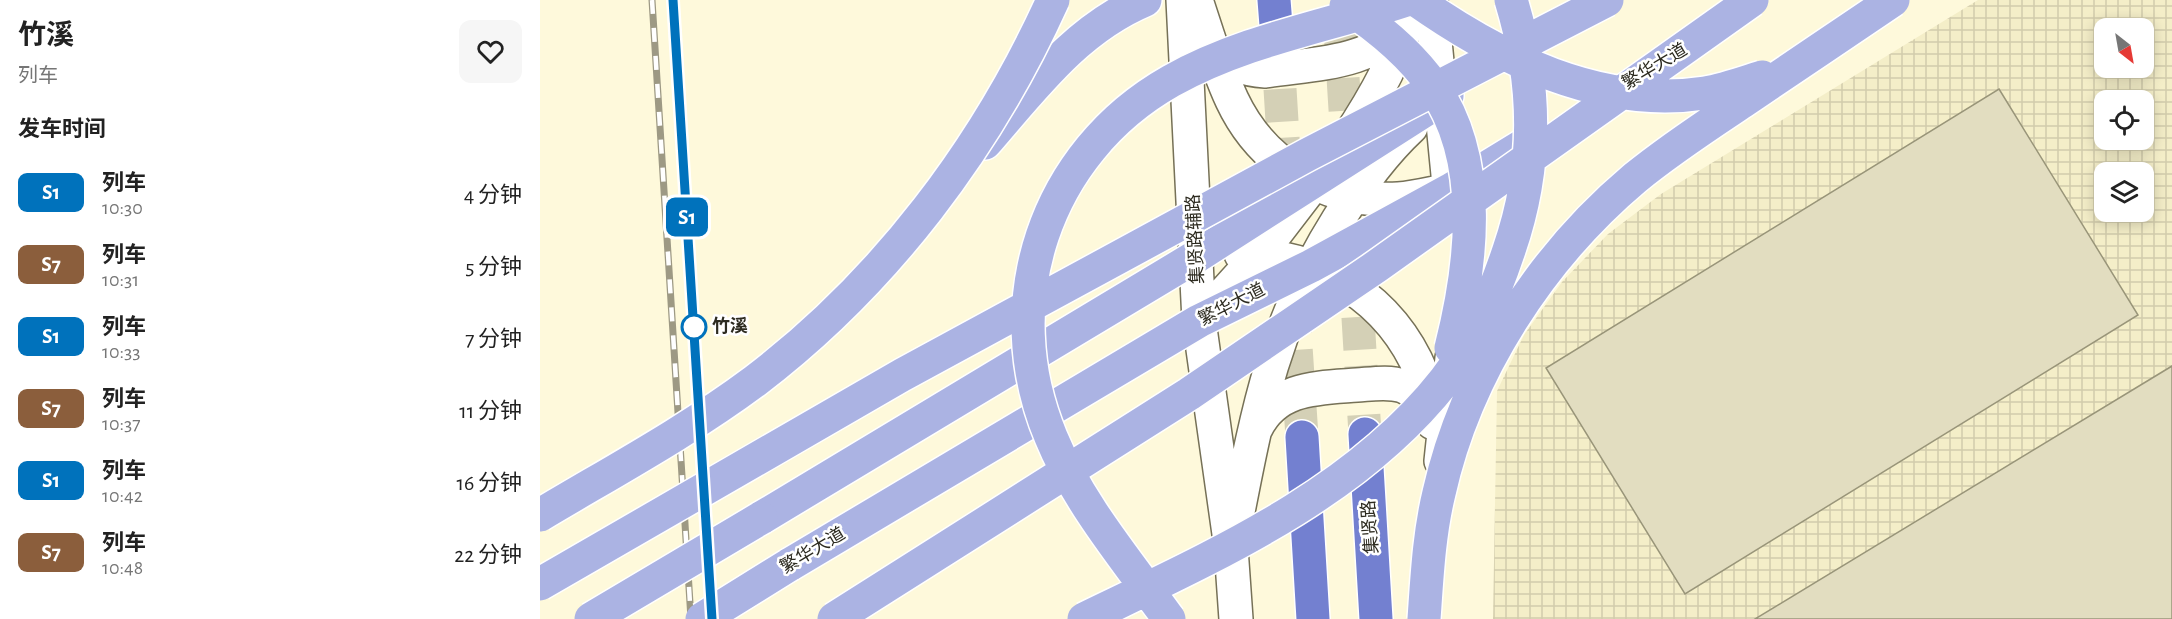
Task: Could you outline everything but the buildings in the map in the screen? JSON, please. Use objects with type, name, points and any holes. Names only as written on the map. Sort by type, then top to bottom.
[{"type":"highway","points":[[1274,0],[1276,38]]},
{"type":"highway","name":"集贤路","points":[[1365,434],[1376,619]]},
{"type":"highway","points":[[1302,437],[1313,619]]},
{"type":"main road","points":[[934,202],[992,117],[1021,66],[1053,0]]},
{"type":"main road","points":[[540,515],[711,411],[793,351],[867,280],[1065,51],[1095,28],[1145,0]]},
{"type":"main road","points":[[1084,619],[1232,546],[1322,491],[1366,459],[1407,422],[1445,379],[1474,332],[1497,285],[1516,230],[1527,176],[1533,120],[1527,67],[1511,0]]},
{"type":"main road","points":[[591,619],[1197,255],[1313,184],[1442,100],[1607,0]]},
{"type":"main road","points":[[540,584],[902,375],[1307,155],[1607,0]]},
{"type":"main road","points":[[834,619],[1189,394],[1377,266],[1752,0]]},
{"type":"main road","name":"繁华大道","points":[[702,619],[1199,321],[1311,266],[1450,190],[1767,0]]},
{"type":"main road","points":[[1427,576],[1433,523],[1451,450],[1471,398],[1503,336],[1525,300],[1576,235],[1634,179],[1666,153],[1893,0]]},
{"type":"main road","points":[[1169,619],[1091,508],[1065,465],[1042,413],[1031,362],[1029,308],[1036,252],[1044,227],[1068,179],[1084,156],[1103,134],[1145,97],[1196,68],[1242,49],[1415,4],[1482,43],[1523,63],[1584,84],[1630,94],[1667,96],[1706,93],[1778,71],[1812,54]]},
{"type":"main road","points":[[1339,7],[1378,27],[1408,56],[1434,87],[1452,123],[1463,161],[1468,200],[1466,279],[1443,390],[1430,502],[1424,619]]},
{"type":"street","name":"集贤路辅路","points":[[1183,0],[1199,321],[1230,548],[1236,619]]},
{"type":"street","points":[[1196,0],[1232,100],[1261,144],[1280,162],[1313,184],[1352,196],[1399,199],[1450,190]]},
{"type":"street","points":[[1212,49],[1234,64],[1250,70],[1265,71],[1359,57],[1387,40],[1415,4]]},
{"type":"street","points":[[1415,4],[1442,100],[1456,287],[1455,337],[1439,482],[1437,564],[1439,619]]},
{"type":"street","points":[[1199,321],[1259,255],[1375,97],[1396,54],[1415,4]]},
{"type":"street","points":[[1230,548],[1253,434],[1280,336],[1311,266],[1352,196],[1392,146],[1442,100]]},
{"type":"street","points":[[1197,255],[1259,255],[1285,258],[1311,266],[1366,295],[1400,333],[1423,376],[1434,427],[1439,482]]},
{"type":"street","points":[[1253,434],[1262,416],[1276,402],[1292,393],[1310,388],[1388,383],[1405,386],[1419,396],[1434,427]]},
{"type":"shaded area","points":[[1978,0],[2172,0],[2172,619],[1493,619],[1497,391],[1524,335],[1562,282],[1608,234],[1661,194]]},
{"type":"tunnel","points":[[1340,29],[1348,157]]},
{"type":"tunnel","points":[[1277,40],[1286,186]]},
{"type":"tunnel","points":[[1355,268],[1365,434]]},
{"type":"tunnel","points":[[1293,301],[1302,437]]},
{"type":"railway","points":[[652,0],[691,619]]},
{"type":"railway","points":[[673,0],[712,619]]},
{"type":"train","name":"S1","points":[[673,0],[712,619]]},
{"type":"place","name":"竹溪","points":[[694,327]]}]
